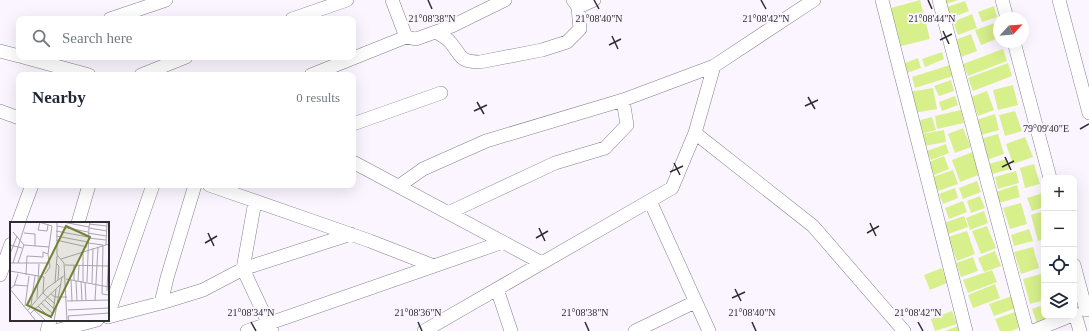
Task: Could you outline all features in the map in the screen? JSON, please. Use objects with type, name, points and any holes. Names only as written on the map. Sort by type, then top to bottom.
[{"type":"street","points":[[119,16],[166,0]]},
{"type":"street","points":[[301,16],[348,0]]},
{"type":"street","points":[[392,0],[406,37]]},
{"type":"street","points":[[356,57],[406,37],[416,38],[452,26],[505,0]]},
{"type":"street","points":[[436,32],[450,41],[462,59],[471,62],[480,62],[542,50],[567,42],[580,29],[576,3],[594,0]]},
{"type":"street","points":[[399,186],[423,169],[486,141],[623,100],[714,66],[814,0]]},
{"type":"street","points":[[882,0],[966,331]]},
{"type":"street","points":[[939,0],[1027,331]]},
{"type":"street","points":[[1002,0],[1005,12]]},
{"type":"street","points":[[1059,0],[1089,113]]},
{"type":"street","points":[[1016,48],[1049,175]]},
{"type":"street","points":[[35,60],[78,72]]},
{"type":"street","points":[[148,72],[178,60]]},
{"type":"street","points":[[318,72],[348,60]]},
{"type":"street","points":[[424,331],[672,188],[695,133],[714,66]]},
{"type":"street","points":[[356,123],[441,94]]},
{"type":"street","points":[[448,212],[556,163],[605,148],[627,125],[623,100]]},
{"type":"street","points":[[0,111],[16,117]]},
{"type":"street","points":[[695,133],[813,226],[904,331]]},
{"type":"street","points":[[356,164],[542,263]]},
{"type":"street","points":[[18,222],[31,188]]},
{"type":"street","points":[[78,222],[88,188]]},
{"type":"street","points":[[109,313],[152,188]]},
{"type":"street","points":[[161,303],[194,188]]},
{"type":"street","points":[[218,188],[351,234],[434,266]]},
{"type":"street","points":[[255,201],[242,269],[270,327]]},
{"type":"street","points":[[650,201],[709,331]]},
{"type":"street","points":[[109,316],[161,303],[203,290],[242,269],[351,234]]},
{"type":"street","points":[[247,331],[270,327],[503,242]]},
{"type":"street","points":[[0,274],[10,247]]},
{"type":"street","points":[[1076,283],[1080,331]]},
{"type":"street","points":[[497,289],[511,331]]},
{"type":"street","points":[[635,331],[695,302]]},
{"type":"street","points":[[1033,331],[1079,312]]},
{"type":"street","points":[[47,331],[50,321]]},
{"type":"street","points":[[55,331],[93,321]]},
{"type":"building","points":[[920,0],[930,39],[901,46],[891,8]]},
{"type":"building","points":[[945,0],[958,0],[946,4]]},
{"type":"building","points":[[965,1],[969,11],[951,18],[947,7]]},
{"type":"building","points":[[994,6],[996,12],[993,12],[993,18],[982,22],[978,12]]},
{"type":"building","points":[[972,14],[977,28],[958,35],[953,22]]},
{"type":"building","points":[[993,24],[993,40],[981,45],[975,30]]},
{"type":"building","points":[[971,34],[977,51],[961,57],[955,40]]},
{"type":"building","points":[[1003,49],[1007,61],[968,76],[963,64]]},
{"type":"building","points":[[942,52],[944,59],[925,67],[922,59]]},
{"type":"building","points":[[918,58],[921,68],[904,74],[900,65]]},
{"type":"building","points":[[1008,63],[1012,76],[973,91],[968,78]]},
{"type":"building","points":[[950,65],[953,76],[915,88],[912,77]]},
{"type":"building","points":[[951,80],[954,91],[939,96],[934,86]]},
{"type":"building","points":[[1013,85],[1018,105],[998,110],[993,90]]},
{"type":"building","points":[[933,88],[937,109],[914,113],[909,92]]},
{"type":"building","points":[[987,91],[994,110],[978,116],[971,97]]},
{"type":"building","points":[[955,96],[958,105],[942,111],[939,102]]},
{"type":"building","points":[[961,110],[964,123],[937,129],[935,116]]},
{"type":"building","points":[[1015,111],[1022,131],[1005,136],[999,115]]},
{"type":"building","points":[[995,114],[999,130],[981,135],[976,120]]},
{"type":"building","points":[[932,117],[936,130],[921,134],[917,121]]},
{"type":"building","points":[[963,128],[971,147],[955,153],[948,134]]},
{"type":"building","points":[[944,130],[946,142],[924,146],[922,134]]},
{"type":"building","points":[[998,134],[1004,154],[986,160],[980,139]]},
{"type":"building","points":[[1025,137],[1033,157],[1013,164],[1006,144]]},
{"type":"building","points":[[946,144],[949,153],[931,160],[927,151]]},
{"type":"building","points":[[973,152],[981,174],[960,182],[952,160]]},
{"type":"building","points":[[944,156],[949,169],[934,175],[929,162]]},
{"type":"building","points":[[1007,159],[1010,169],[992,174],[989,164]]},
{"type":"building","points":[[1034,164],[1040,184],[1025,188],[1020,168]]},
{"type":"building","points":[[953,170],[958,184],[938,191],[933,177]]},
{"type":"building","points":[[1016,171],[1019,183],[998,189],[995,177]]},
{"type":"building","points":[[977,181],[981,192],[963,199],[959,188]]},
{"type":"building","points":[[1017,185],[1020,197],[999,203],[995,192]]},
{"type":"building","points":[[955,188],[958,198],[943,204],[939,194]]},
{"type":"building","points":[[1041,194],[1041,208],[1032,211],[1027,198]]},
{"type":"building","points":[[980,196],[985,208],[971,213],[967,201]]},
{"type":"building","points":[[963,201],[967,212],[949,219],[945,208]]},
{"type":"building","points":[[1021,203],[1027,224],[1010,229],[1003,208]]},
{"type":"building","points":[[984,211],[988,223],[970,230],[966,218]]},
{"type":"building","points":[[1041,212],[1041,240],[1038,241],[1031,215]]},
{"type":"building","points":[[964,216],[968,227],[948,234],[944,223]]},
{"type":"building","points":[[987,226],[996,248],[981,254],[972,231]]},
{"type":"building","points":[[1029,229],[1033,241],[1014,246],[1011,235]]},
{"type":"building","points":[[967,231],[975,254],[957,261],[948,237]]},
{"type":"building","points":[[1033,247],[1039,268],[1021,274],[1014,252]]},
{"type":"building","points":[[995,251],[1001,266],[984,272],[978,258]]},
{"type":"building","points":[[973,257],[978,271],[961,277],[956,263]]},
{"type":"building","points":[[942,268],[947,283],[930,290],[924,275]]},
{"type":"building","points":[[992,270],[997,282],[968,293],[963,280]]},
{"type":"building","points":[[1041,274],[1041,301],[1030,304],[1023,279]]},
{"type":"building","points":[[995,284],[1000,298],[973,308],[968,295]]},
{"type":"building","points":[[1012,296],[1016,308],[994,316],[989,304]]},
{"type":"building","points":[[1041,306],[1041,319],[1046,319],[1037,323],[1032,309]]},
{"type":"building","points":[[952,311],[957,324],[935,331],[931,319]]},
{"type":"building","points":[[1015,312],[1021,327],[1011,331],[1000,331],[995,319]]},
{"type":"building","points":[[958,326],[960,331],[945,331]]}]
